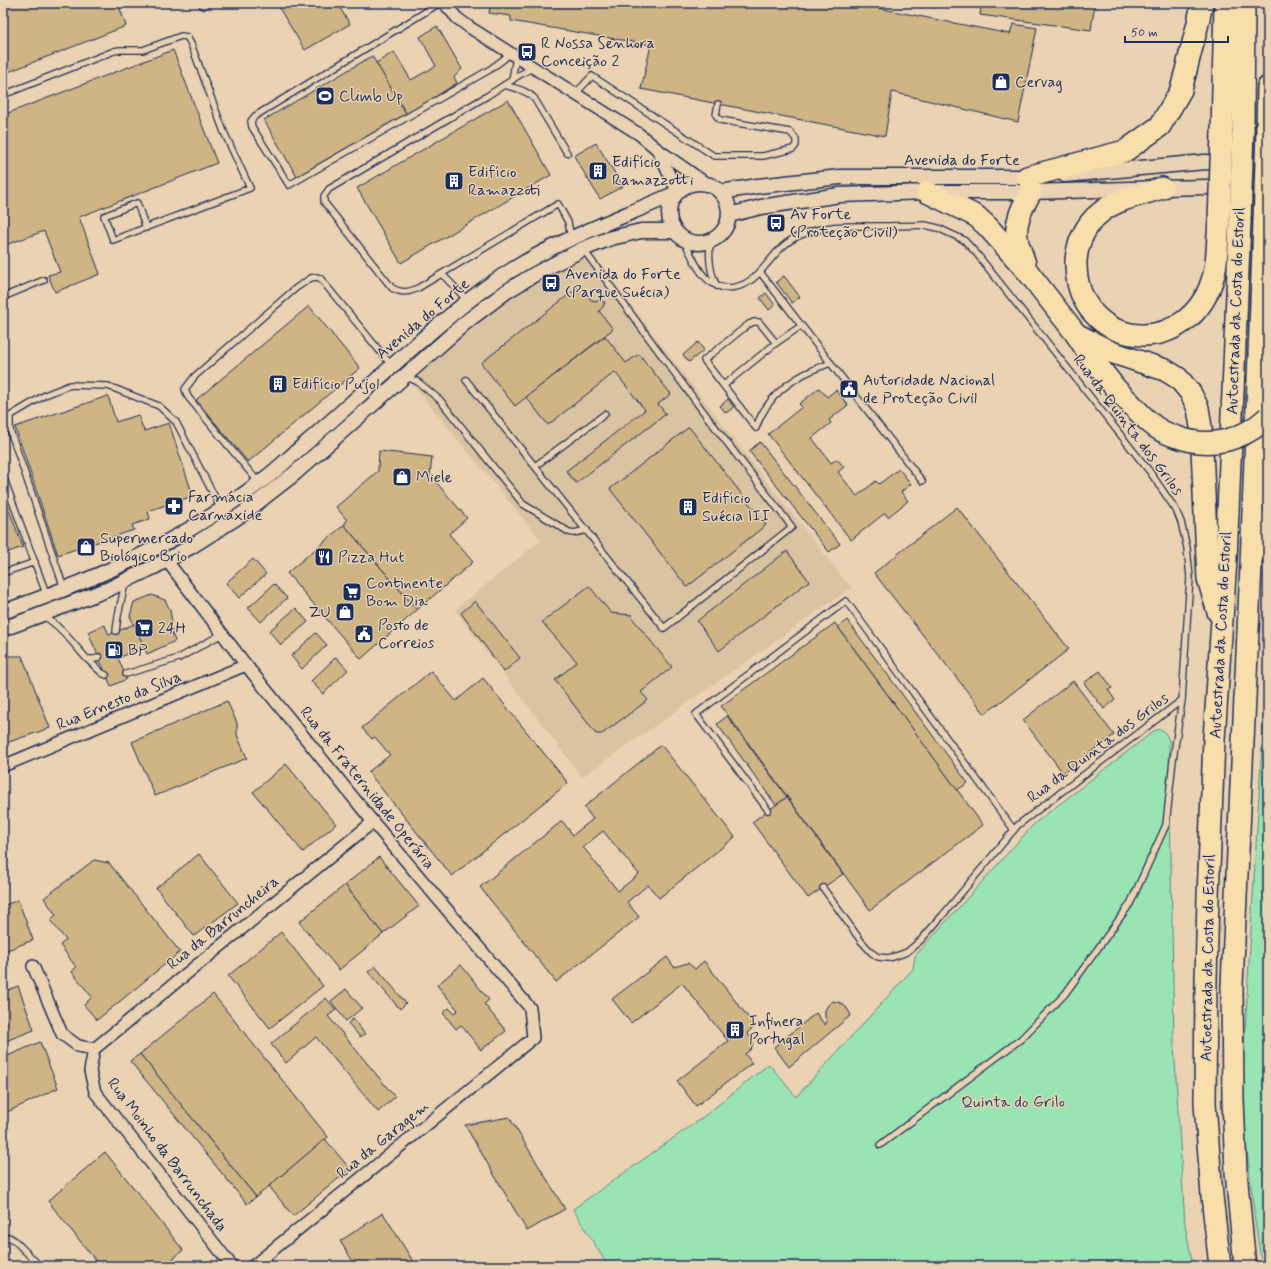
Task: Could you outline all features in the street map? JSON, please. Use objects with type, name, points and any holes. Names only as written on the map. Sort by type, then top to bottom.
[{"type":"highway","points":[[1028,272],[1018,242],[1017,230],[1019,218],[1035,182],[1125,151],[1160,126],[1181,90],[1202,3]]},
{"type":"highway","points":[[1162,188],[1117,203],[1099,213],[1085,232],[1077,254],[1076,266],[1078,279],[1087,304],[1105,323],[1124,333],[1148,335],[1173,329],[1193,315],[1200,307],[1214,274],[1219,222],[1225,3]]},
{"type":"highway","name":"Autoestrada da Costa do Estoril","points":[[1220,1266],[1212,1196],[1206,1095],[1208,897],[1214,739],[1222,624],[1240,222],[1243,130],[1244,3]]},
{"type":"highway","name":"Autoestrada da Costa do Estoril","points":[[1245,1266],[1236,1172],[1233,1100],[1232,985],[1251,566],[1268,87]]},
{"type":"highway","points":[[928,192],[976,216],[988,226],[1028,272],[1116,388],[1160,430],[1184,440],[1211,444],[1236,438],[1268,418]]},
{"type":"highway","points":[[1076,334],[1111,352],[1165,370],[1178,378],[1190,392],[1198,408],[1201,426],[1208,579],[1222,624]]},
{"type":"highway","points":[[1251,566],[1268,522]]},
{"type":"street","points":[[444,3],[448,10],[463,23],[532,68],[640,134],[657,149],[721,192],[728,207],[729,215],[725,228],[716,238],[710,241]]},
{"type":"street","points":[[657,149],[676,193],[670,201],[668,216],[670,224],[679,235]]},
{"type":"street","name":"Avenida do Forte","points":[[729,215],[761,207],[840,195],[928,192],[1035,182],[1205,162],[1268,164]]},
{"type":"street","name":"Avenida do Forte","points":[[721,192],[758,186],[840,177],[1035,182],[1162,188],[1268,187]]},
{"type":"street","name":"Avenida do Forte","points":[[3,612],[97,577],[178,537],[221,509],[259,483],[337,416],[437,326],[488,286],[526,262],[571,238],[676,193],[691,183],[699,182],[707,184]]},
{"type":"street","name":"Avenida do Forte","points":[[3,629],[109,589],[167,560],[221,528],[265,498],[294,474],[466,322],[507,291],[535,274],[583,249],[611,238],[637,232],[679,235],[696,243],[710,241]]},
{"type":"street","name":"Rua da Fraternidade Operária","points":[[167,560],[246,665],[373,822],[530,1008],[533,1038]]},
{"type":"street","name":"Rua Ernesto da Silva","points":[[3,766],[246,665]]},
{"type":"street","name":"Rua da Barruncheira","points":[[94,1049],[373,822]]},
{"type":"street","points":[[33,966],[62,1034],[78,1046],[94,1049]]},
{"type":"street","name":"Rua da Garagem","points":[[253,1266],[533,1038]]},
{"type":"street","name":"Rua Moinho da Barrunchada","points":[[94,1049],[90,1070],[95,1092],[232,1266]]},
{"type":"lane","points":[[440,3],[255,116],[251,121],[252,127],[289,186],[489,70],[512,55],[512,80]]},
{"type":"lane","points":[[3,94],[120,50],[143,50],[181,36],[187,38],[191,44],[224,132],[250,188],[146,228],[113,240],[104,216],[137,202],[146,228]]},
{"type":"lane","points":[[532,68],[329,189],[324,196],[324,202],[392,288],[405,292],[412,291],[442,274],[558,204],[568,222],[571,238]]},
{"type":"lane","points":[[574,94],[592,76],[714,156],[763,156],[793,149],[796,145],[796,139],[790,132],[720,120],[716,115],[718,104]]},
{"type":"lane","points":[[504,85],[520,90],[534,98],[567,153]]},
{"type":"lane","name":"Rua da Quinta dos Grilos","points":[[717,286],[726,288],[739,287],[750,281],[760,272],[778,250],[791,240],[830,226],[924,225],[938,228],[964,240],[973,249],[1150,472],[1176,510],[1181,522],[1187,548],[1190,577],[1182,700],[1018,825],[921,940],[907,952],[888,958],[878,957],[872,953],[861,941],[823,888]]},
{"type":"lane","points":[[679,235],[702,273],[708,280],[717,286]]},
{"type":"lane","points":[[710,241],[709,258],[711,272],[717,286]]},
{"type":"lane","points":[[466,380],[664,628],[792,527],[708,418],[583,249]]},
{"type":"lane","points":[[760,272],[922,481]]},
{"type":"lane","points":[[442,274],[468,301]]},
{"type":"lane","points":[[259,483],[188,397],[185,389],[195,376],[287,295],[311,278],[320,278],[392,366]]},
{"type":"lane","points":[[3,297],[44,280]]},
{"type":"lane","points":[[776,343],[759,322],[754,322],[749,324],[704,360],[756,428],[765,408],[780,391],[797,378],[814,368],[830,363]]},
{"type":"lane","points":[[724,385],[776,343],[801,326]]},
{"type":"lane","points":[[405,376],[418,382],[440,400],[523,504],[569,532],[581,532],[587,530]]},
{"type":"lane","points":[[65,590],[10,430],[10,416],[45,395],[70,385],[108,386],[160,406],[176,422],[221,509]]},
{"type":"lane","points":[[535,466],[605,414]]},
{"type":"lane","points":[[3,476],[47,596]]},
{"type":"lane","points":[[3,573],[34,562]]},
{"type":"lane","points":[[116,631],[125,581]]},
{"type":"lane","points":[[768,810],[696,714],[846,601],[1014,830]]},
{"type":"lane","points":[[39,616],[44,616],[51,621],[87,659],[106,675]]},
{"type":"lane","points":[[126,674],[179,658],[222,634]]},
{"type":"lane","points":[[87,659],[95,659],[99,657]]},
{"type":"lane","points":[[880,1145],[1021,1039],[1064,994],[1130,904],[1166,825],[1172,760],[1182,700]]},
{"type":"lane","points":[[3,1241],[9,1238],[14,1240],[40,1266]]},
{"type":"shaded area","points":[[589,250],[745,454],[851,588],[582,777],[455,610],[541,540],[414,386],[419,370],[488,315],[554,269]]},
{"type":"green space","points":[[1268,643],[1268,1266],[1262,1266],[1255,1221],[1241,1098]]},
{"type":"green space","name":"Quinta do Grilo","points":[[1160,729],[1164,731],[1169,740],[1174,1045],[1185,1225],[1193,1266],[608,1266],[573,1209],[702,1118],[769,1064],[796,1097],[913,969],[915,956],[1035,823],[1154,731]]},
{"type":"building","points":[[3,3],[118,3],[126,26],[3,74]]},
{"type":"building","points":[[288,3],[347,3],[340,8],[350,24],[305,50],[279,8]]},
{"type":"building","points":[[491,3],[852,3],[1010,34],[1013,24],[1037,28],[1018,122],[892,92],[885,136],[641,89],[651,45],[511,21],[511,16],[489,13]]},
{"type":"building","points":[[968,3],[1095,3],[1091,30],[980,15],[981,4]]},
{"type":"building","points":[[437,26],[462,69],[454,77],[457,83],[407,115],[376,63],[394,52],[411,80],[436,66],[420,37]]},
{"type":"building","points":[[173,50],[217,163],[79,217],[100,274],[55,292],[48,275],[60,272],[44,231],[3,246],[3,115]]},
{"type":"building","points":[[372,56],[407,115],[297,177],[264,120]]},
{"type":"building","name":"Edifício Ramazzoti","points":[[508,100],[551,175],[401,263],[357,188]]},
{"type":"building","name":"Edifício Ramazzotti","points":[[596,143],[623,186],[600,199],[574,156]]},
{"type":"building","points":[[784,276],[800,297],[792,303],[776,282]]},
{"type":"building","points":[[580,286],[591,300],[605,302],[599,311],[613,329],[515,406],[481,363]]},
{"type":"building","points":[[766,293],[775,305],[769,310],[760,298]]},
{"type":"building","name":"Edifício Pujol","points":[[309,306],[360,368],[248,462],[196,400]]},
{"type":"building","points":[[605,336],[626,363],[639,354],[671,394],[658,404],[666,414],[576,483],[566,471],[645,410],[615,372],[548,425],[526,397]]},
{"type":"building","points":[[698,342],[704,350],[689,362],[683,355]]},
{"type":"building","points":[[819,388],[827,397],[836,390],[848,405],[829,420],[831,423],[812,438],[831,463],[837,459],[844,467],[838,472],[857,496],[876,481],[879,484],[899,469],[911,484],[901,492],[908,501],[888,517],[885,513],[851,540],[768,434],[802,407],[799,404]]},
{"type":"building","points":[[108,396],[116,422],[138,415],[144,431],[169,423],[193,496],[148,511],[150,519],[132,525],[134,530],[58,555],[15,427]]},
{"type":"building","points":[[728,399],[734,407],[726,413],[720,406]]},
{"type":"building","name":"Edifício Suécia III","points":[[689,427],[766,525],[687,587],[610,489]]},
{"type":"building","points":[[760,442],[840,544],[829,552],[749,451]]},
{"type":"building","points":[[379,451],[432,457],[430,475],[467,518],[449,534],[473,562],[417,610],[344,525],[347,520],[336,507],[378,471]]},
{"type":"building","points":[[3,494],[23,547],[3,554]]},
{"type":"building","points":[[957,507],[1069,649],[985,714],[874,573]]},
{"type":"building","name":"Continente Bom Dia","points":[[344,525],[417,610],[361,659],[287,573]]},
{"type":"building","points":[[787,551],[809,581],[719,651],[697,621]]},
{"type":"building","points":[[253,559],[266,574],[239,598],[226,583]]},
{"type":"building","points":[[274,584],[287,598],[261,622],[248,608]]},
{"type":"building","points":[[589,586],[611,613],[632,615],[633,619],[672,667],[641,692],[648,700],[602,734],[596,734],[555,680],[577,662],[542,622]]},
{"type":"building","points":[[152,595],[165,600],[170,610],[172,623],[169,625],[175,641],[147,654],[130,616],[134,602]]},
{"type":"building","points":[[475,601],[520,658],[504,672],[461,613]]},
{"type":"building","points":[[296,608],[308,622],[281,645],[269,631]]},
{"type":"building","points":[[847,620],[968,783],[957,790],[838,627]]},
{"type":"building","points":[[835,623],[983,825],[870,910],[721,706]]},
{"type":"building","points":[[134,624],[144,647],[118,658],[127,679],[111,686],[88,632],[105,625],[109,635]]},
{"type":"building","points":[[316,633],[327,645],[302,669],[291,656]]},
{"type":"building","points":[[22,656],[50,728],[3,744],[3,657]]},
{"type":"building","points":[[336,657],[348,670],[323,694],[311,681]]},
{"type":"building","points":[[431,671],[456,701],[483,678],[568,783],[452,876],[368,772],[390,755],[375,737],[372,739],[362,728]]},
{"type":"building","points":[[1100,671],[1112,688],[1108,690],[1115,700],[1104,709],[1084,683]]},
{"type":"building","points":[[1073,681],[1114,735],[1063,773],[1023,720]]},
{"type":"building","points":[[227,701],[237,723],[237,735],[247,758],[155,796],[132,742]]},
{"type":"building","points":[[727,716],[787,797],[776,805],[717,724]]},
{"type":"building","points":[[661,745],[735,837],[659,898],[648,885],[627,902],[639,917],[556,982],[480,887],[562,821],[573,835],[593,819],[584,807]],"holes":[[[603,831],[639,874],[618,891],[583,847]]]},
{"type":"building","points":[[286,764],[336,824],[303,852],[253,792]]},
{"type":"building","points":[[787,797],[843,874],[808,898],[752,822]]},
{"type":"building","points":[[199,854],[238,903],[194,936],[156,888]]},
{"type":"building","points":[[379,857],[419,906],[383,934],[345,885]]},
{"type":"building","points":[[94,860],[109,863],[180,952],[97,1020],[84,1005],[92,997],[72,972],[76,967],[60,945],[66,940],[50,920],[56,915],[44,898]]},
{"type":"building","points":[[345,885],[383,934],[339,970],[299,922]]},
{"type":"building","points":[[18,900],[33,940],[5,951],[8,959],[3,962],[3,906]]},
{"type":"building","points":[[281,932],[323,986],[270,1028],[228,976]]},
{"type":"building","name":"Infinera Portugal","points":[[667,957],[674,967],[688,963],[695,969],[704,961],[755,1026],[747,1033],[753,1043],[751,1049],[745,1054],[752,1063],[696,1106],[677,1081],[728,1041],[682,983],[631,1023],[612,999]]},
{"type":"building","points":[[461,965],[489,1000],[484,1004],[506,1031],[481,1050],[461,1025],[456,1029],[443,1013],[449,1008],[454,1013],[458,1010],[437,985]]},
{"type":"building","points":[[375,966],[406,1003],[400,1009],[368,972]]},
{"type":"building","points":[[18,986],[34,1030],[3,1042],[3,992]]},
{"type":"building","points":[[346,989],[362,1008],[346,1021],[331,1001]]},
{"type":"building","points":[[213,994],[328,1137],[256,1197],[140,1054]]},
{"type":"building","points":[[326,998],[336,1010],[328,1016],[395,1097],[378,1112],[316,1037],[286,1063],[271,1044]]},
{"type":"building","points":[[833,1001],[841,1003],[846,1007],[851,1015],[789,1067],[774,1047],[816,1013],[825,1025],[827,1021],[825,1017],[825,1010]]},
{"type":"building","points":[[353,1019],[365,1034],[360,1037],[348,1023]]},
{"type":"building","points":[[40,1042],[58,1088],[3,1114],[3,1058]]},
{"type":"building","points":[[140,1054],[256,1197],[247,1204],[130,1061]]},
{"type":"building","points":[[509,1117],[565,1209],[527,1231],[465,1125]]},
{"type":"building","points":[[325,1139],[350,1169],[293,1216],[269,1186]]},
{"type":"building","points":[[105,1152],[183,1250],[165,1266],[100,1266],[48,1201]]},
{"type":"building","points":[[383,1213],[416,1266],[356,1266],[340,1241]]},
{"type":"place","name":"R Nossa Senhora Conceição 2","points":[[527,52]]},
{"type":"place","name":"Cervag","points":[[1001,82]]},
{"type":"place","name":"Climb Up","points":[[325,96]]},
{"type":"place","name":"Edifício Ramazzotti","points":[[598,171]]},
{"type":"place","name":"Edifício Ramazzoti","points":[[454,181]]},
{"type":"place","name":"Av Forte (Proteção Civil)","points":[[776,223]]},
{"type":"place","name":"Avenida do Forte (Parque Suécia)","points":[[551,283]]},
{"type":"place","name":"Edifício Pujol","points":[[278,384]]},
{"type":"place","name":"Autoridade Nacional de Proteção Civil","points":[[849,389]]},
{"type":"place","name":"Miele","points":[[402,477]]},
{"type":"place","name":"Farmácia Carnaxide","points":[[174,506]]},
{"type":"place","name":"Edifício Suécia III","points":[[688,507]]},
{"type":"place","name":"Supermercado Biológico Brio","points":[[86,547]]},
{"type":"place","name":"Pizza Hut","points":[[324,557]]},
{"type":"place","name":"Continente Bom Dia","points":[[352,592]]},
{"type":"place","name":"ZU","points":[[345,612]]},
{"type":"place","name":"24H","points":[[144,628]]},
{"type":"place","name":"Posto de Correios","points":[[364,634]]},
{"type":"place","name":"BP","points":[[114,650]]},
{"type":"place","name":"Infinera Portugal","points":[[735,1030]]}]
